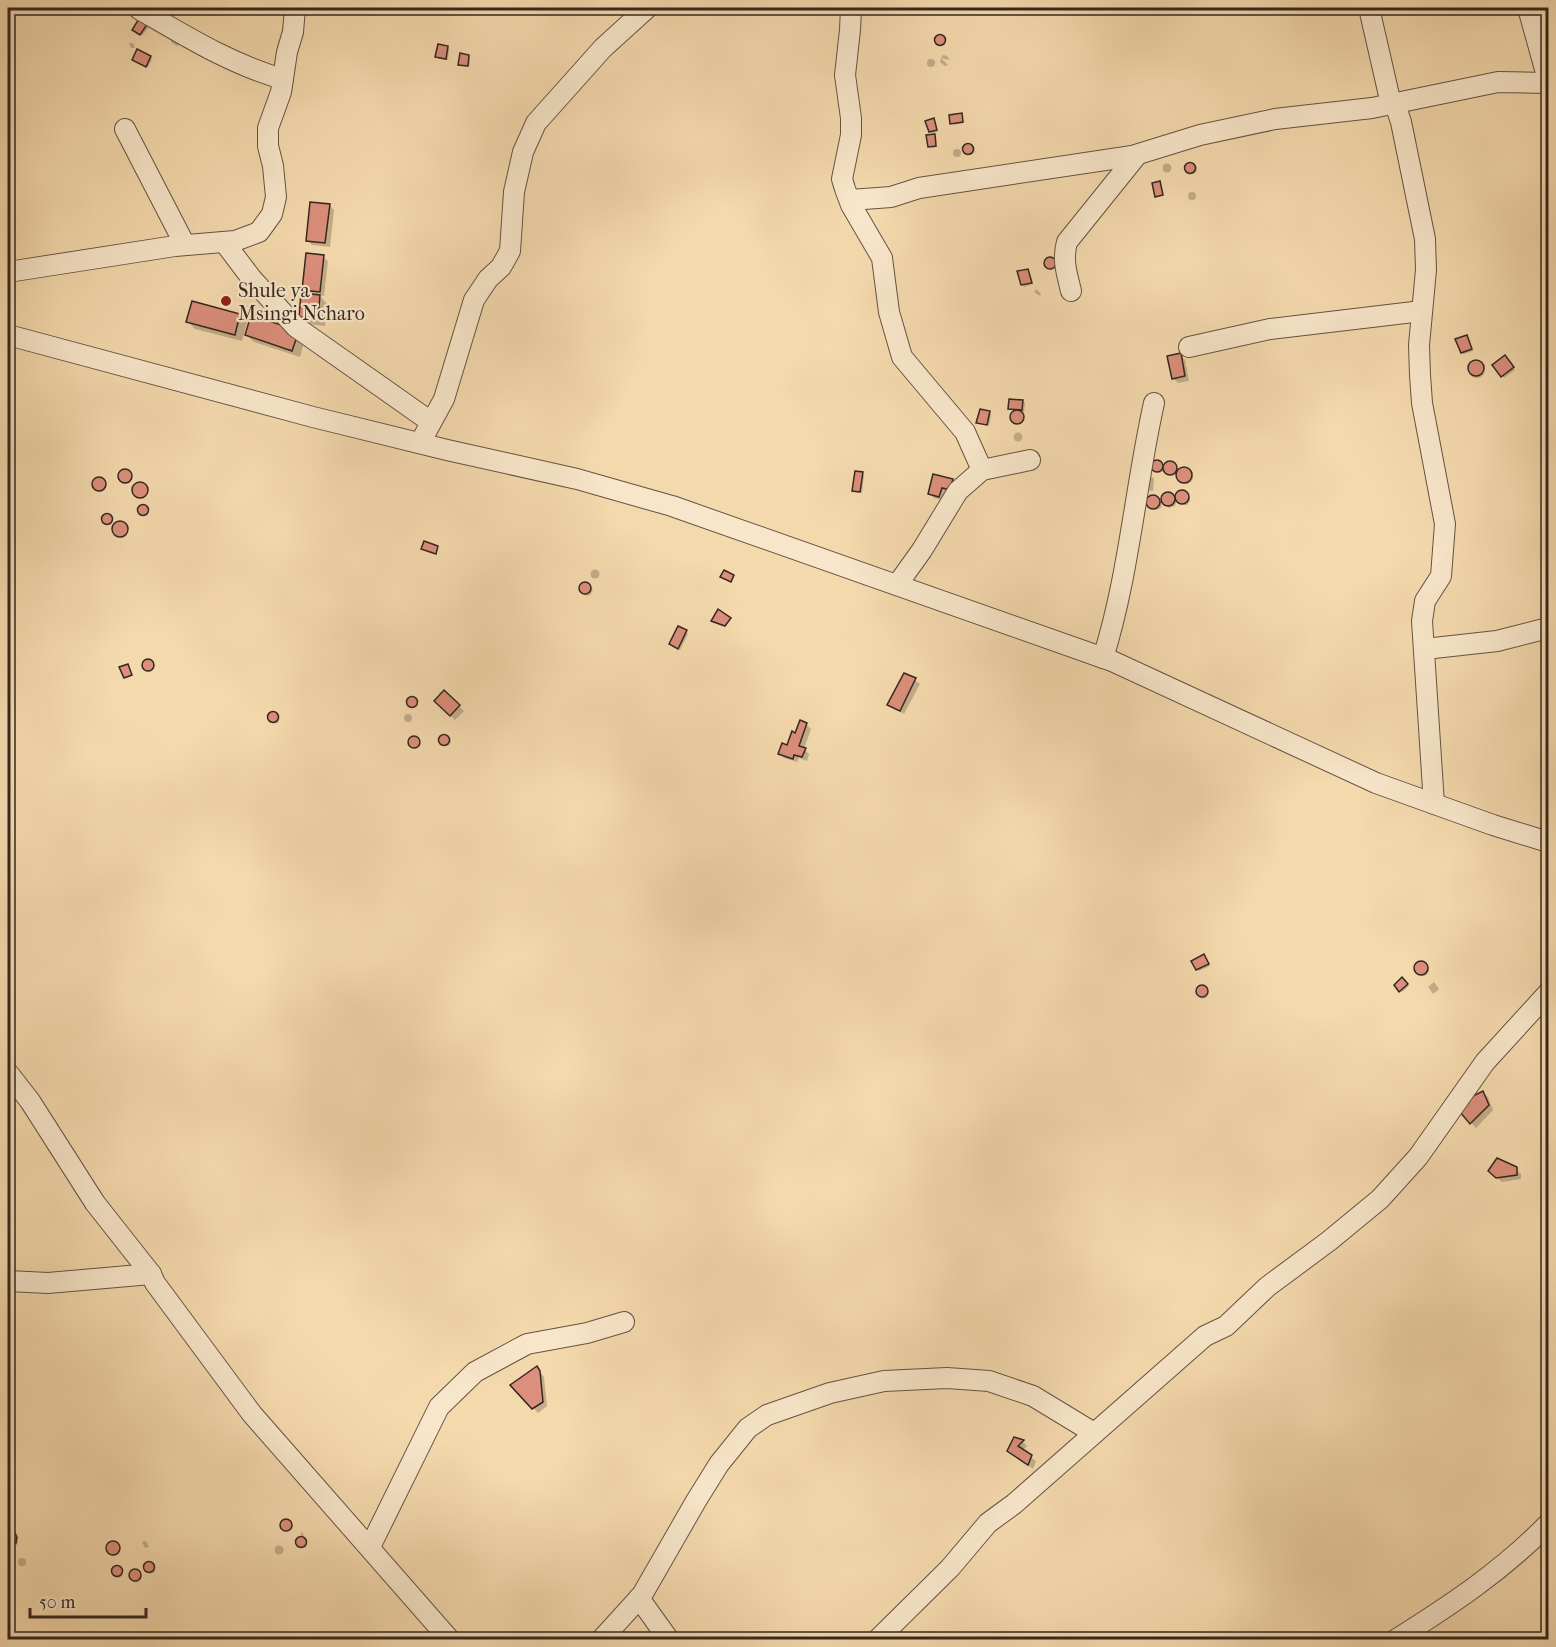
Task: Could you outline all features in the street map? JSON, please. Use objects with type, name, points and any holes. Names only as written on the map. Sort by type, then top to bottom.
[{"type":"street","points":[[8,272],[96,257],[235,241],[259,232],[272,214],[276,196],[268,146],[268,128],[281,92],[287,52],[293,32],[295,8]]},
{"type":"street","points":[[420,443],[444,399],[474,300],[488,279],[501,267],[510,251],[514,192],[523,152],[536,123],[603,48],[647,8]]},
{"type":"street","points":[[851,8],[845,75],[851,135],[843,179],[851,205],[882,258],[889,312],[902,357],[965,432],[982,470]]},
{"type":"street","points":[[1369,8],[1393,104],[1401,122],[1425,239],[1426,270],[1419,345],[1421,394],[1445,524],[1441,576],[1425,601],[1422,621],[1434,804]]},
{"type":"street","points":[[850,200],[891,197],[919,188],[1137,155],[1200,135],[1275,119],[1393,104],[1498,81],[1548,82],[1528,8]]},
{"type":"street","points":[[139,9],[173,29],[260,72],[283,79]]},
{"type":"street","points":[[125,129],[185,245]]},
{"type":"street","points":[[1071,291],[1065,266],[1064,253],[1067,242],[1137,155]]},
{"type":"street","points":[[224,242],[252,279],[296,327],[431,422]]},
{"type":"street","points":[[1189,347],[1270,329],[1422,311]]},
{"type":"street","points":[[8,335],[420,443],[577,479],[660,503],[1104,658],[1376,783],[1548,842]]},
{"type":"street","points":[[1104,658],[1120,597],[1142,457],[1154,403]]},
{"type":"street","points":[[897,585],[922,550],[958,491],[982,470],[1030,460]]},
{"type":"street","points":[[1425,649],[1497,641],[1548,628]]},
{"type":"street","points":[[877,1640],[950,1568],[988,1523],[1205,1336],[1226,1326],[1267,1287],[1329,1241],[1380,1199],[1418,1157],[1485,1062],[1548,993]]},
{"type":"street","points":[[8,1073],[30,1101],[95,1203],[151,1274],[155,1283],[252,1414],[450,1640]]},
{"type":"street","points":[[8,1281],[48,1283],[151,1274]]},
{"type":"street","points":[[370,1547],[439,1407],[475,1372],[527,1344],[586,1333],[624,1322]]},
{"type":"street","points":[[601,1640],[639,1598],[719,1464],[748,1428],[767,1415],[830,1393],[884,1380],[947,1378],[989,1381],[1033,1396],[1094,1433]]},
{"type":"street","points":[[1395,1640],[1453,1604],[1521,1551],[1548,1524]]},
{"type":"street","points":[[639,1598],[669,1640]]},
{"type":"building","points":[[140,17],[148,23],[140,35],[132,30]]},
{"type":"building","points":[[940,34],[946,40],[940,46],[934,40]]},
{"type":"building","points":[[438,44],[448,46],[446,59],[435,57]]},
{"type":"building","points":[[137,49],[151,56],[146,67],[132,60]]},
{"type":"building","points":[[460,53],[469,55],[468,66],[458,65]]},
{"type":"building","points":[[962,113],[963,122],[950,124],[949,115]]},
{"type":"building","points":[[934,118],[937,130],[929,132],[925,121]]},
{"type":"building","points":[[935,134],[936,146],[928,147],[926,135]]},
{"type":"building","points":[[968,143],[974,149],[968,155],[962,149]]},
{"type":"building","points":[[1190,162],[1196,168],[1190,174],[1184,168]]},
{"type":"building","points":[[1160,181],[1163,195],[1155,197],[1152,183]]},
{"type":"building","points":[[310,202],[330,204],[325,243],[306,241]]},
{"type":"building","points":[[306,253],[324,255],[320,292],[302,290]]},
{"type":"building","points":[[1052,257],[1056,263],[1052,269],[1048,269],[1044,261]]},
{"type":"building","points":[[1028,269],[1032,283],[1021,285],[1017,271]]},
{"type":"building","points":[[301,293],[320,295],[318,319],[299,317]]},
{"type":"building","points":[[192,301],[240,314],[235,335],[186,322]]},
{"type":"building","points":[[251,315],[299,331],[292,351],[245,335]]},
{"type":"building","points":[[1467,335],[1472,349],[1461,353],[1455,339]]},
{"type":"building","points":[[1181,353],[1185,376],[1172,379],[1167,356]]},
{"type":"building","points":[[1505,355],[1514,367],[1501,377],[1492,365]]},
{"type":"building","points":[[1473,360],[1479,360],[1484,368],[1482,374],[1473,376],[1468,371],[1468,365]]},
{"type":"building","points":[[1009,399],[1023,400],[1022,410],[1008,409]]},
{"type":"building","points":[[980,409],[990,411],[987,425],[976,423]]},
{"type":"building","points":[[1017,410],[1022,412],[1024,417],[1022,422],[1017,424],[1012,422],[1010,417],[1012,412]]},
{"type":"building","points":[[1159,460],[1163,466],[1159,472],[1155,472],[1151,464]]},
{"type":"building","points":[[1167,461],[1173,461],[1177,468],[1173,475],[1167,475],[1163,471],[1163,465]]},
{"type":"building","points":[[1184,467],[1192,475],[1184,483],[1176,475]]},
{"type":"building","points":[[125,469],[130,471],[132,476],[130,481],[125,483],[120,481],[118,476],[120,471]]},
{"type":"building","points":[[855,471],[863,472],[860,492],[852,491]]},
{"type":"building","points":[[933,474],[953,479],[950,490],[942,488],[939,497],[928,494]]},
{"type":"building","points":[[99,477],[104,479],[106,484],[104,489],[99,491],[94,489],[92,484],[94,479]]},
{"type":"building","points":[[140,482],[148,490],[140,498],[132,490]]},
{"type":"building","points":[[1179,490],[1185,490],[1189,497],[1185,504],[1179,504],[1175,500],[1175,494]]},
{"type":"building","points":[[1165,492],[1171,492],[1175,499],[1171,506],[1165,506],[1161,502],[1161,496]]},
{"type":"building","points":[[1153,495],[1158,497],[1160,502],[1158,507],[1153,509],[1148,507],[1146,502],[1148,497]]},
{"type":"building","points":[[143,504],[149,510],[143,516],[137,510]]},
{"type":"building","points":[[107,513],[113,519],[107,525],[101,519]]},
{"type":"building","points":[[120,521],[128,529],[120,537],[112,529]]},
{"type":"building","points":[[424,541],[438,546],[436,554],[421,549]]},
{"type":"building","points":[[724,570],[734,575],[731,582],[720,577]]},
{"type":"building","points":[[585,582],[591,588],[585,594],[579,588]]},
{"type":"building","points":[[718,609],[731,618],[725,626],[711,621]]},
{"type":"building","points":[[678,626],[687,630],[678,649],[669,644]]},
{"type":"building","points":[[148,659],[154,665],[148,671],[142,665]]},
{"type":"building","points":[[128,664],[132,675],[124,678],[119,667]]},
{"type":"building","points":[[904,673],[916,678],[900,711],[887,705]]},
{"type":"building","points":[[444,690],[460,705],[450,716],[434,701]]},
{"type":"building","points":[[412,696],[418,702],[412,708],[406,702]]},
{"type":"building","points":[[273,711],[279,717],[273,723],[267,717]]},
{"type":"building","points":[[800,720],[807,723],[799,746],[806,748],[802,757],[794,755],[793,759],[778,754],[782,743],[787,745],[792,731],[795,733]]},
{"type":"building","points":[[444,734],[450,740],[444,746],[438,740]]},
{"type":"building","points":[[414,736],[420,742],[414,748],[408,742]]},
{"type":"building","points":[[1204,954],[1209,964],[1196,970],[1191,961]]},
{"type":"building","points":[[1421,961],[1426,963],[1428,968],[1426,973],[1421,975],[1416,973],[1414,968],[1416,963]]},
{"type":"building","points":[[1402,977],[1408,984],[1399,992],[1394,985]]},
{"type":"building","points":[[1204,985],[1207,986],[1207,996],[1200,997],[1197,996],[1196,989],[1197,986]]},
{"type":"building","points":[[1483,1091],[1489,1105],[1470,1124],[1460,1112],[1467,1099]]},
{"type":"building","points":[[1497,1158],[1517,1167],[1517,1175],[1496,1178],[1488,1171]]},
{"type":"building","points":[[537,1366],[540,1371],[543,1402],[532,1409],[510,1385]]},
{"type":"building","points":[[1014,1437],[1024,1440],[1018,1446],[1032,1455],[1028,1465],[1007,1451]]},
{"type":"building","points":[[288,1519],[291,1520],[291,1530],[284,1531],[281,1530],[280,1523],[281,1520]]},
{"type":"building","points":[[8,1532],[15,1533],[17,1537],[16,1543],[12,1545],[8,1545]]},
{"type":"building","points":[[301,1536],[307,1542],[301,1548],[295,1542]]},
{"type":"building","points":[[113,1541],[118,1543],[120,1548],[118,1553],[113,1555],[108,1553],[106,1548],[108,1543]]},
{"type":"building","points":[[149,1562],[153,1563],[153,1571],[149,1572],[145,1571],[144,1567],[145,1563]]},
{"type":"building","points":[[117,1565],[123,1571],[117,1577],[111,1571]]},
{"type":"building","points":[[137,1569],[140,1570],[140,1580],[133,1581],[130,1580],[129,1573],[130,1570]]},
{"type":"place","name":"Shule ya Msingi Ncharo","points":[[226,301]]}]
